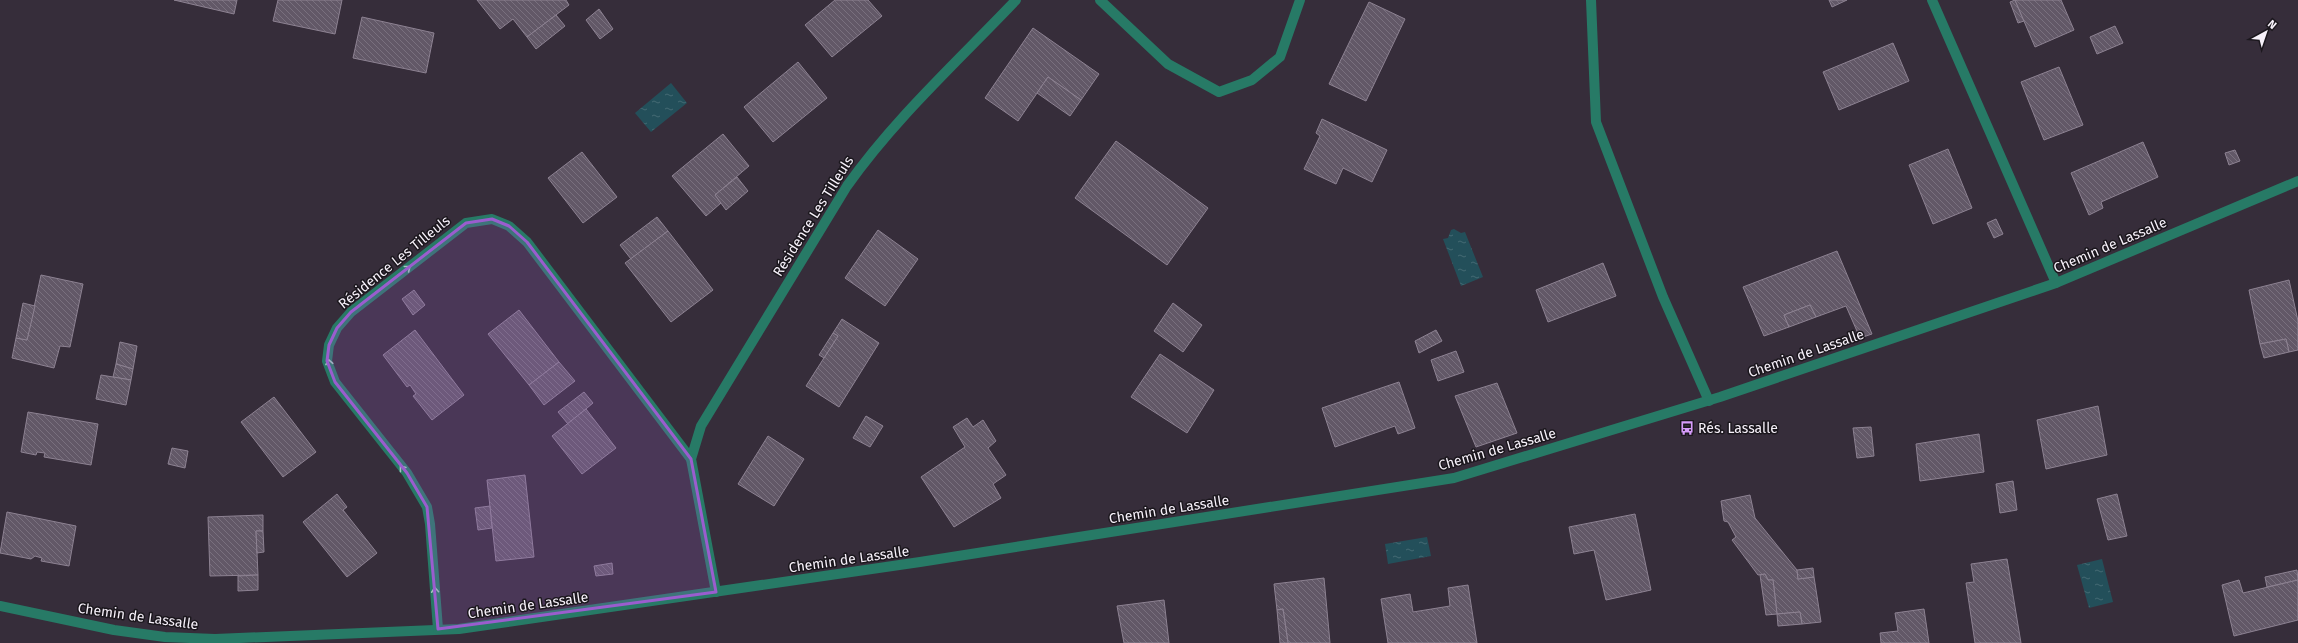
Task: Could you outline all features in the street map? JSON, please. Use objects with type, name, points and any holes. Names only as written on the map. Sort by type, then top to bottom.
[{"type":"street","name":"Résidence Les Tilleuls","points":[[691,459],[701,426],[712,407],[862,164],[884,138],[1016,0]]},
{"type":"street","points":[[1100,0],[1168,64],[1219,92],[1252,80],[1280,57],[1300,0]]},
{"type":"street","points":[[1591,0],[1596,122],[1663,297],[1709,401]]},
{"type":"street","points":[[1932,0],[2056,283]]},
{"type":"street","name":"Chemin de Lassalle","points":[[0,606],[114,630],[165,637],[215,640],[459,629],[920,562],[1454,478],[1709,401],[2056,283],[2298,181]]},
{"type":"street","name":"Résidence Les Tilleuls","points":[[438,629],[430,524],[427,506],[406,473],[336,382],[328,361],[329,344],[337,328],[351,312],[466,223],[492,219],[509,226],[527,242],[691,459],[716,592]]},
{"type":"highlighted area","points":[[492,219],[509,226],[527,242],[691,459],[716,592],[438,629],[427,507],[407,473],[335,382],[327,361],[329,345],[337,328],[351,312],[466,223]]},
{"type":"water","points":[[671,83],[687,103],[651,132],[635,113]]},
{"type":"water","points":[[1454,229],[1461,233],[1465,232],[1483,277],[1461,286],[1443,239],[1448,238],[1451,230]]},
{"type":"water","points":[[1427,537],[1431,556],[1388,564],[1385,544]]},
{"type":"water","points":[[2102,559],[2113,602],[2089,608],[2077,565]]},
{"type":"building","points":[[174,0],[237,0],[234,14]]},
{"type":"building","points":[[278,0],[342,0],[335,34],[273,21]]},
{"type":"building","points":[[477,0],[566,0],[569,5],[527,37],[513,19],[500,29]]},
{"type":"building","points":[[835,0],[868,0],[882,16],[832,57],[805,25]]},
{"type":"building","points":[[1829,0],[1847,0],[1832,7]]},
{"type":"building","points":[[2015,0],[2024,21],[2018,23],[2010,2]]},
{"type":"building","points":[[2015,0],[2061,0],[2074,30],[2035,47]]},
{"type":"building","points":[[1369,2],[1405,19],[1366,101],[1329,84]]},
{"type":"building","points":[[599,9],[613,29],[600,39],[586,20]]},
{"type":"building","points":[[556,15],[565,26],[536,49],[527,37]]},
{"type":"building","points":[[362,17],[434,33],[426,73],[353,58]]},
{"type":"building","points":[[2115,26],[2123,43],[2097,54],[2090,37]]},
{"type":"building","points":[[1033,28],[1099,74],[1081,100],[1048,77],[1018,121],[985,98]]},
{"type":"building","points":[[1893,43],[1909,81],[1839,110],[1823,72]]},
{"type":"building","points":[[798,62],[827,98],[773,142],[744,107]]},
{"type":"building","points":[[2059,67],[2083,125],[2044,140],[2021,82]]},
{"type":"building","points":[[1048,77],[1081,100],[1070,116],[1037,93]]},
{"type":"building","points":[[1322,119],[1387,150],[1372,182],[1343,168],[1336,184],[1304,169],[1320,136],[1316,133]]},
{"type":"building","points":[[723,134],[749,166],[715,195],[721,203],[706,216],[672,176]]},
{"type":"building","points":[[1116,141],[1208,208],[1167,265],[1075,198]]},
{"type":"building","points":[[2143,142],[2158,177],[2101,202],[2103,208],[2089,215],[2071,173]]},
{"type":"building","points":[[1948,149],[1972,208],[1933,224],[1909,165]]},
{"type":"building","points":[[2235,150],[2240,161],[2229,165],[2225,153]]},
{"type":"building","points":[[582,152],[617,197],[583,223],[548,178]]},
{"type":"building","points":[[737,177],[748,191],[726,210],[715,195]]},
{"type":"building","points":[[657,217],[668,231],[631,259],[620,245]]},
{"type":"building","points":[[1996,219],[2003,234],[1994,238],[1987,223]]},
{"type":"building","points":[[878,230],[918,259],[885,306],[845,278]]},
{"type":"building","points":[[668,231],[713,290],[671,322],[625,263]]},
{"type":"building","points":[[1837,251],[1872,334],[1860,338],[1846,306],[1816,317],[1810,305],[1784,315],[1789,327],[1764,336],[1743,287]]},
{"type":"building","points":[[1603,263],[1616,296],[1548,322],[1536,290]]},
{"type":"building","points":[[41,275],[83,284],[70,347],[60,346],[54,368],[12,358],[16,338],[27,340]]},
{"type":"building","points":[[2289,280],[2298,321],[2298,350],[2289,352],[2286,339],[2260,344],[2249,290]]},
{"type":"building","points":[[414,290],[425,305],[413,315],[402,299]]},
{"type":"building","points":[[23,303],[35,306],[27,340],[16,338]]},
{"type":"building","points":[[1173,303],[1202,325],[1183,352],[1154,331]]},
{"type":"building","points":[[1810,305],[1816,317],[1789,327],[1784,315]]},
{"type":"building","points":[[519,310],[559,362],[529,385],[488,334]]},
{"type":"building","points":[[842,319],[879,343],[839,407],[806,386],[838,336],[833,333]]},
{"type":"building","points":[[415,330],[464,395],[432,420],[413,396],[416,394],[410,385],[407,387],[383,355]]},
{"type":"building","points":[[1436,330],[1442,341],[1419,353],[1415,341]]},
{"type":"building","points":[[833,333],[838,336],[824,358],[819,355]]},
{"type":"building","points":[[2286,339],[2289,352],[2264,358],[2260,344]]},
{"type":"building","points":[[120,342],[137,346],[133,369],[116,364]]},
{"type":"building","points":[[1456,351],[1464,372],[1438,381],[1431,360]]},
{"type":"building","points":[[1160,354],[1214,390],[1187,433],[1131,397]]},
{"type":"building","points":[[559,362],[575,381],[544,405],[529,385]]},
{"type":"building","points":[[116,364],[133,369],[131,380],[113,377]]},
{"type":"building","points":[[101,375],[131,380],[126,405],[96,399]]},
{"type":"building","points":[[1399,382],[1415,428],[1398,434],[1395,426],[1335,447],[1322,408]]},
{"type":"building","points":[[1497,383],[1517,433],[1476,447],[1455,396]]},
{"type":"building","points":[[584,392],[593,403],[568,424],[558,412]]},
{"type":"building","points":[[274,397],[316,452],[283,477],[241,422]]},
{"type":"building","points":[[2098,406],[2107,455],[2046,469],[2037,420]]},
{"type":"building","points":[[586,409],[616,448],[582,474],[552,436]]},
{"type":"building","points":[[28,412],[98,424],[91,465],[44,457],[45,453],[37,452],[36,455],[21,452]]},
{"type":"building","points":[[866,416],[883,426],[870,447],[853,438]]},
{"type":"building","points":[[967,418],[973,427],[983,420],[996,441],[988,448],[1006,475],[993,484],[1001,498],[954,527],[921,477],[965,447],[953,427]]},
{"type":"building","points":[[1871,427],[1874,456],[1857,458],[1853,428]]},
{"type":"building","points":[[1979,434],[1984,472],[1920,481],[1916,444]]},
{"type":"building","points":[[768,436],[804,459],[774,506],[738,484]]},
{"type":"building","points":[[172,448],[188,451],[185,468],[168,464]]},
{"type":"building","points":[[525,475],[534,557],[496,561],[487,480]]},
{"type":"building","points":[[2013,481],[2017,510],[2000,513],[1996,484]]},
{"type":"building","points":[[337,494],[347,507],[343,510],[377,553],[347,577],[303,522]]},
{"type":"building","points":[[2117,494],[2127,536],[2108,540],[2097,499]]},
{"type":"building","points":[[1750,495],[1755,518],[1797,570],[1798,579],[1814,577],[1821,622],[1802,624],[1800,612],[1777,614],[1773,580],[1768,580],[1765,574],[1758,575],[1732,540],[1736,537],[1728,522],[1724,521],[1721,501]]},
{"type":"building","points":[[490,506],[492,528],[478,530],[475,508]]},
{"type":"building","points":[[7,512],[76,526],[69,566],[41,561],[42,558],[35,556],[31,559],[0,553]]},
{"type":"building","points":[[1635,514],[1651,590],[1606,600],[1594,550],[1574,554],[1569,527]]},
{"type":"building","points":[[263,515],[263,531],[256,531],[258,575],[210,576],[208,517]]},
{"type":"building","points":[[256,531],[263,531],[264,552],[257,553]]},
{"type":"building","points":[[2007,559],[2021,643],[1975,643],[1966,583],[1974,582],[1971,564]]},
{"type":"building","points":[[612,563],[613,574],[596,576],[594,566]]},
{"type":"building","points":[[1813,568],[1814,577],[1798,579],[1797,570]]},
{"type":"building","points":[[2297,570],[2298,580],[2267,587],[2265,577]]},
{"type":"building","points":[[1765,574],[1768,580],[1773,580],[1777,614],[1766,615],[1760,575]]},
{"type":"building","points":[[258,575],[258,590],[238,591],[238,576]]},
{"type":"building","points":[[1324,578],[1330,643],[1288,643],[1283,609],[1277,610],[1274,584]]},
{"type":"building","points":[[2239,580],[2243,593],[2298,580],[2298,620],[2234,636],[2222,585]]},
{"type":"building","points":[[1468,585],[1477,643],[1388,643],[1381,599],[1410,594],[1413,612],[1450,606],[1448,588]]},
{"type":"building","points":[[1164,600],[1169,643],[1124,643],[1117,606]]},
{"type":"building","points":[[1283,609],[1288,643],[1280,643],[1277,610]]},
{"type":"building","points":[[1924,609],[1929,643],[1881,643],[1880,633],[1898,631],[1895,613]]},
{"type":"building","points":[[1800,612],[1802,624],[1778,626],[1777,614]]},
{"type":"place","name":"Rés. Lassalle","points":[[1687,428]]}]
